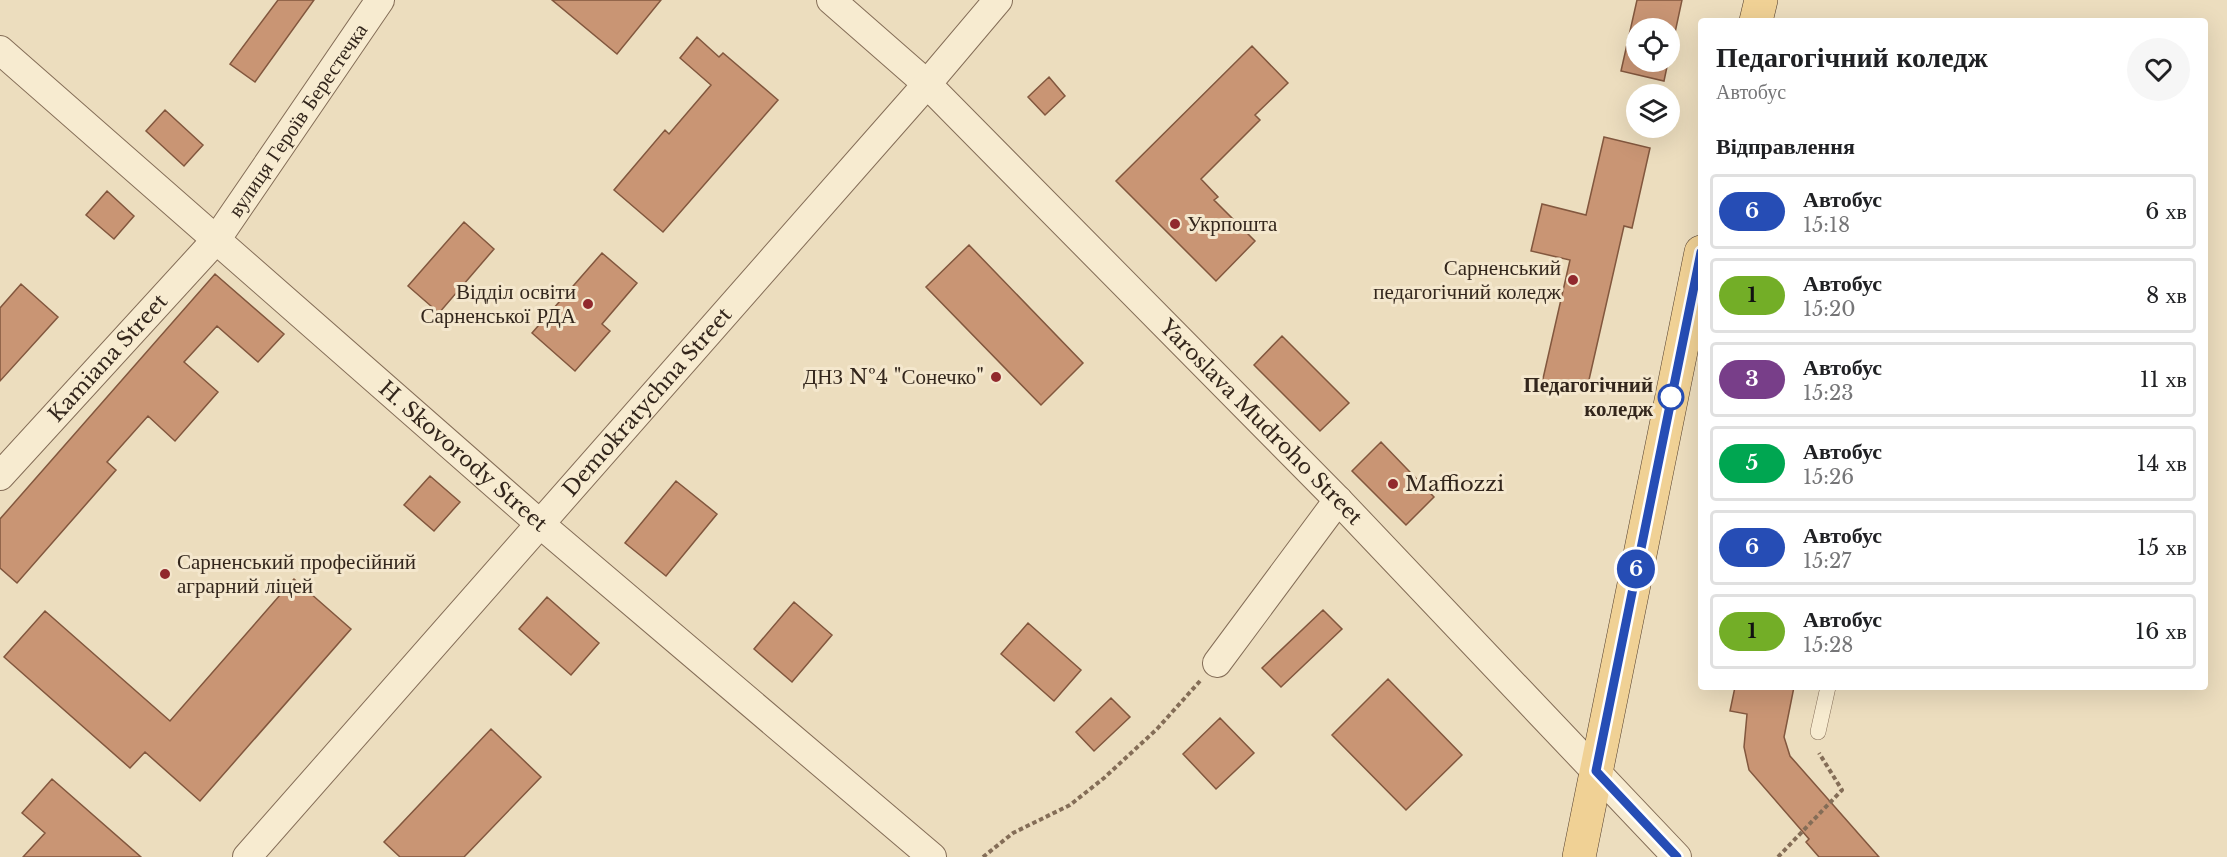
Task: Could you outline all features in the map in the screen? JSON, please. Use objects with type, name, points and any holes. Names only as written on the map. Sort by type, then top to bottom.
[{"type":"main road","points":[[1757,18],[1761,0]]},
{"type":"main road","points":[[1579,857],[1596,771],[1691,346],[1698,280]]},
{"type":"street","name":"вулиця Героїв Берестечка","points":[[216,240],[380,0]]},
{"type":"street","name":"Yaroslava Mudroho Street","points":[[831,0],[927,84],[1338,500],[1677,857]]},
{"type":"street","name":"Demokratychna Street","points":[[248,857],[927,84],[998,0]]},
{"type":"street","name":"H. Skovorody Street","points":[[0,50],[539,523],[932,857]]},
{"type":"street","name":"Kamiana Street","points":[[0,476],[216,240]]},
{"type":"street","points":[[1217,663],[1338,500]]},
{"type":"lane","points":[[1818,732],[1827,690]]},
{"type":"path","points":[[983,857],[1013,833],[1070,805],[1104,778],[1157,729],[1217,663]]},
{"type":"path","points":[[1778,857],[1842,790],[1816,748],[1818,732]]},
{"type":"building","points":[[278,0],[314,0],[255,82],[230,64]]},
{"type":"building","points":[[552,0],[661,0],[617,54]]},
{"type":"building","points":[[1637,0],[1682,0],[1678,18],[1633,18]]},
{"type":"building","points":[[697,37],[719,57],[723,53],[778,100],[663,232],[614,190],[665,130],[669,134],[711,85],[680,58]]},
{"type":"building","points":[[1252,46],[1288,83],[1255,115],[1260,120],[1201,179],[1218,197],[1214,200],[1255,241],[1216,281],[1116,181]]},
{"type":"building","points":[[1626,49],[1626,72],[1666,72],[1664,81],[1621,71]]},
{"type":"building","points":[[1049,77],[1065,96],[1045,115],[1028,97]]},
{"type":"building","points":[[165,110],[203,145],[184,166],[146,131]]},
{"type":"building","points":[[1604,137],[1650,148],[1632,228],[1624,226],[1586,393],[1542,383],[1570,260],[1531,251],[1542,204],[1586,215]]},
{"type":"building","points":[[107,191],[134,216],[114,239],[86,215]]},
{"type":"building","points":[[464,222],[494,249],[439,313],[408,286]]},
{"type":"building","points":[[969,245],[1083,363],[1041,405],[926,287]]},
{"type":"building","name":"Відділ освіти Сарненської РДА","points":[[602,253],[637,283],[602,324],[610,331],[575,371],[532,333]]},
{"type":"building","points":[[215,274],[284,334],[258,362],[217,326],[184,362],[218,392],[175,441],[148,416],[107,462],[116,470],[17,583],[0,568],[0,519]]},
{"type":"building","points":[[21,284],[58,317],[0,381],[0,308]]},
{"type":"building","points":[[1282,336],[1349,403],[1320,431],[1254,365]]},
{"type":"building","name":"Maffiozzi","points":[[1381,442],[1434,497],[1406,525],[1352,471]]},
{"type":"building","points":[[430,476],[460,502],[434,531],[404,505]]},
{"type":"building","points":[[676,481],[717,514],[666,576],[625,543]]},
{"type":"building","points":[[294,579],[351,629],[200,801],[145,752],[130,768],[4,657],[45,611],[170,721]]},
{"type":"building","points":[[547,597],[599,643],[571,675],[519,629]]},
{"type":"building","points":[[794,602],[832,635],[792,682],[754,649]]},
{"type":"building","points":[[1323,610],[1342,629],[1281,687],[1262,668]]},
{"type":"building","points":[[1028,623],[1081,670],[1054,701],[1001,654]]},
{"type":"building","points":[[1388,679],[1462,755],[1406,810],[1332,735]]},
{"type":"building","points":[[1734,690],[1793,690],[1784,737],[1790,756],[1879,857],[1819,857],[1806,842],[1809,839],[1749,770],[1744,747],[1747,714],[1730,711]]},
{"type":"building","points":[[1111,698],[1130,717],[1094,751],[1076,732]]},
{"type":"building","points":[[1220,718],[1254,753],[1216,789],[1183,754]]},
{"type":"building","points":[[491,729],[541,777],[464,857],[400,857],[384,842]]},
{"type":"building","points":[[52,779],[141,857],[23,857],[45,833],[22,813]]},
{"type":"bus line","name":"6","points":[[1677,857],[1596,771],[1698,264]]},
{"type":"place","name":"Укрпошта","points":[[1175,224]]},
{"type":"place","name":"Сарненський педагогічний коледж","points":[[1573,280]]},
{"type":"place","name":"Відділ освіти Сарненської РДА","points":[[588,304]]},
{"type":"place","name":"ДНЗ №4 \"Сонечко\"","points":[[996,377]]},
{"type":"place","name":"Педагогічний коледж","points":[[1671,397]]},
{"type":"place","name":"Maffiozzi","points":[[1393,484]]},
{"type":"place","name":"Сарненський професійний аграрний ліцей","points":[[165,574]]}]
